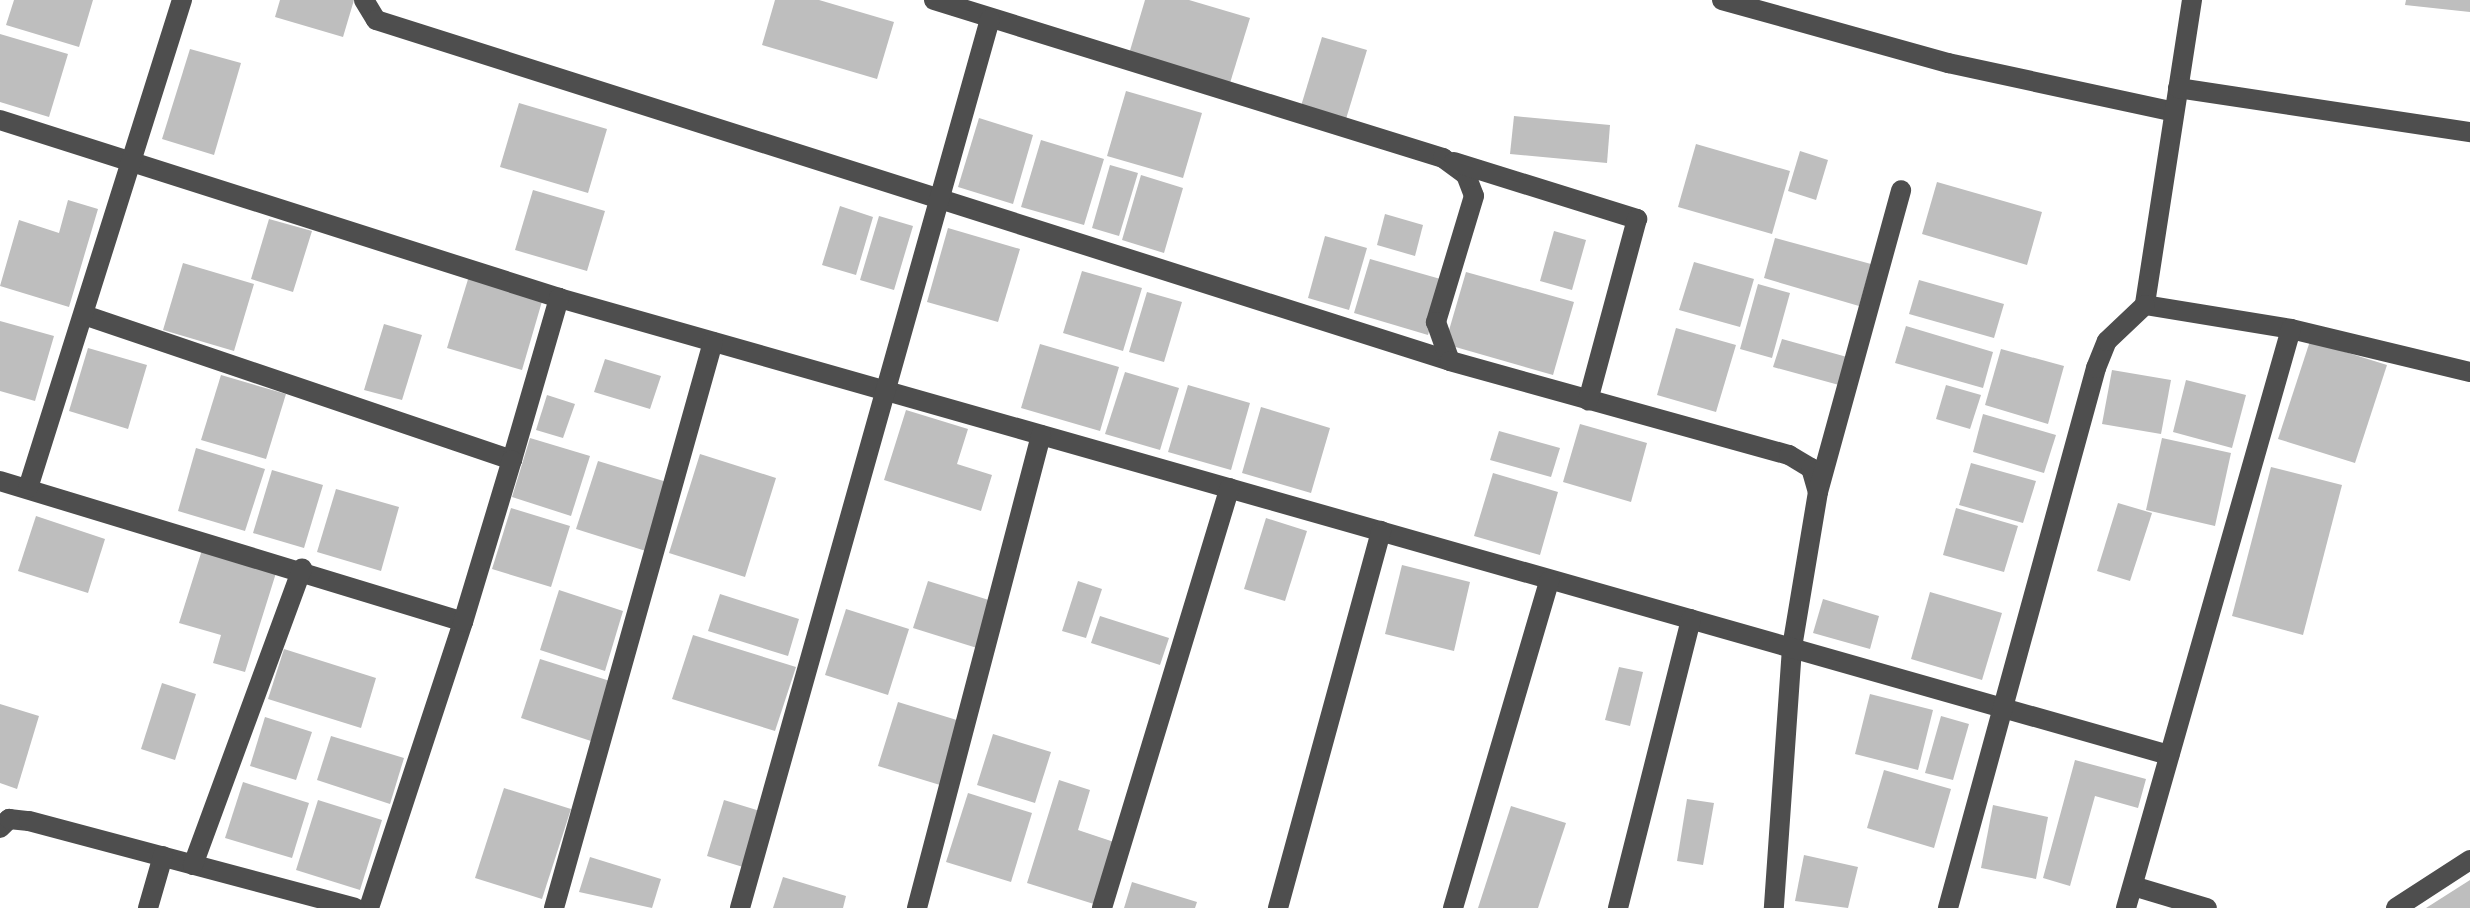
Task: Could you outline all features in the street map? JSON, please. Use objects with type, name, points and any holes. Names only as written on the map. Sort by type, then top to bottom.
[{"type":"street","points":[[28,488],[84,315],[129,159],[182,0]]},
{"type":"street","points":[[364,0],[376,20],[1450,361],[1789,455],[1811,468],[1818,492]]},
{"type":"street","points":[[934,0],[1637,219],[1588,400]]},
{"type":"street","points":[[1722,0],[1948,63],[2174,112]]},
{"type":"street","points":[[1948,908],[2096,368],[2107,341],[2145,305],[2192,0]]},
{"type":"street","points":[[740,908],[890,392],[990,19]]},
{"type":"street","points":[[2178,88],[2470,132]]},
{"type":"street","points":[[0,120],[559,298],[2169,755]]},
{"type":"street","points":[[1443,158],[1466,175],[1474,196],[1436,322],[1450,361]]},
{"type":"street","points":[[1774,908],[1792,648],[1818,492],[1901,190]]},
{"type":"street","points":[[369,908],[463,622],[559,298]]},
{"type":"street","points":[[2145,305],[2291,329],[2470,372]]},
{"type":"street","points":[[84,315],[512,460]]},
{"type":"street","points":[[2126,908],[2291,329]]},
{"type":"street","points":[[554,908],[713,342]]},
{"type":"street","points":[[917,908],[1041,435]]},
{"type":"street","points":[[0,481],[302,568],[463,622]]},
{"type":"street","points":[[1102,908],[1230,488]]},
{"type":"street","points":[[1278,908],[1381,531]]},
{"type":"street","points":[[193,865],[302,568]]},
{"type":"street","points":[[1453,908],[1549,581]]},
{"type":"street","points":[[1618,908],[1691,619]]},
{"type":"street","points":[[3,822],[163,856],[355,908]]},
{"type":"street","points":[[148,908],[163,856]]},
{"type":"street","points":[[2396,908],[2470,860]]},
{"type":"street","points":[[2133,886],[2207,908]]},
{"type":"building","points":[[14,0],[93,0],[79,47],[6,25]]},
{"type":"building","points":[[280,0],[354,0],[343,37],[275,17]]},
{"type":"building","points":[[775,0],[819,0],[894,22],[877,79],[762,45]]},
{"type":"building","points":[[1145,0],[1189,0],[1250,18],[1230,83],[1129,54]]},
{"type":"building","points":[[2406,0],[2470,0],[2470,12],[2405,5]]},
{"type":"building","points":[[0,34],[68,54],[49,117],[0,102]]},
{"type":"building","points":[[1322,37],[1367,50],[1346,119],[1301,106]]},
{"type":"building","points":[[190,49],[241,63],[214,155],[162,139]]},
{"type":"building","points":[[1126,91],[1202,113],[1183,178],[1107,156]]},
{"type":"building","points":[[519,103],[607,129],[588,193],[500,167]]},
{"type":"building","points":[[1514,116],[1610,125],[1607,163],[1510,154]]},
{"type":"building","points":[[979,118],[1033,135],[1013,204],[958,187]]},
{"type":"building","points":[[1041,140],[1104,159],[1084,225],[1021,207]]},
{"type":"building","points":[[1696,144],[1790,171],[1772,234],[1678,207]]},
{"type":"building","points":[[1800,151],[1828,160],[1816,200],[1788,191]]},
{"type":"building","points":[[1110,165],[1138,173],[1119,236],[1092,228]]},
{"type":"building","points":[[1141,175],[1183,188],[1164,253],[1122,240]]},
{"type":"building","points":[[1937,182],[2042,212],[2027,265],[1922,234]]},
{"type":"building","points":[[533,190],[605,211],[587,271],[515,250]]},
{"type":"building","points":[[68,200],[98,209],[69,307],[0,286],[19,220],[59,233]]},
{"type":"building","points":[[840,206],[873,217],[856,275],[822,265]]},
{"type":"building","points":[[1385,214],[1423,225],[1415,256],[1377,245]]},
{"type":"building","points":[[879,216],[913,226],[894,290],[860,280]]},
{"type":"building","points":[[269,219],[312,231],[293,292],[251,279]]},
{"type":"building","points":[[948,228],[1020,249],[998,322],[927,302]]},
{"type":"building","points":[[1554,231],[1586,240],[1572,290],[1540,281]]},
{"type":"building","points":[[1325,236],[1367,248],[1349,310],[1308,298]]},
{"type":"building","points":[[1775,238],[1871,264],[1859,306],[1764,278]]},
{"type":"building","points":[[1370,259],[1444,280],[1428,335],[1354,313]]},
{"type":"building","points":[[1694,262],[1754,279],[1740,327],[1679,310]]},
{"type":"building","points":[[183,263],[254,284],[234,351],[163,330]]},
{"type":"building","points":[[1082,271],[1142,288],[1123,351],[1063,333]]},
{"type":"building","points":[[1466,272],[1574,302],[1553,375],[1445,344]]},
{"type":"building","points":[[469,276],[543,298],[522,370],[447,348]]},
{"type":"building","points":[[1919,280],[2004,304],[1994,338],[1909,314]]},
{"type":"building","points":[[1758,284],[1790,293],[1772,358],[1740,349]]},
{"type":"building","points":[[1147,292],[1182,302],[1164,362],[1129,352]]},
{"type":"building","points":[[0,321],[54,336],[35,401],[0,391]]},
{"type":"building","points":[[384,324],[422,335],[402,400],[364,390]]},
{"type":"building","points":[[1906,326],[1993,352],[1983,388],[1895,363]]},
{"type":"building","points":[[1676,328],[1736,345],[1716,412],[1657,395]]},
{"type":"building","points":[[1782,339],[1847,357],[1839,385],[1773,367]]},
{"type":"building","points":[[2310,341],[2387,365],[2355,463],[2278,439]]},
{"type":"building","points":[[1040,344],[1119,367],[1100,431],[1021,408]]},
{"type":"building","points":[[88,348],[147,365],[128,429],[69,411]]},
{"type":"building","points":[[2001,349],[2064,366],[2048,424],[1985,405]]},
{"type":"building","points":[[605,359],[661,376],[650,409],[594,392]]},
{"type":"building","points":[[2112,370],[2171,380],[2161,434],[2102,424]]},
{"type":"building","points":[[1125,372],[1179,388],[1160,450],[1105,434]]},
{"type":"building","points":[[221,375],[286,394],[266,459],[201,440]]},
{"type":"building","points":[[2186,380],[2246,395],[2232,448],[2173,432]]},
{"type":"building","points":[[1188,385],[1250,403],[1231,470],[1168,452]]},
{"type":"building","points":[[1946,385],[1981,395],[1970,429],[1936,419]]},
{"type":"building","points":[[547,395],[575,404],[563,438],[536,430]]},
{"type":"building","points":[[1261,407],[1330,428],[1311,493],[1242,473]]},
{"type":"building","points":[[906,410],[968,429],[957,464],[992,475],[981,511],[884,480]]},
{"type":"building","points":[[1983,414],[2056,435],[2044,473],[1973,452]]},
{"type":"building","points":[[1580,424],[1647,443],[1631,502],[1563,482]]},
{"type":"building","points":[[1499,431],[1560,448],[1551,477],[1490,460]]},
{"type":"building","points":[[530,438],[590,456],[571,516],[512,497]]},
{"type":"building","points":[[2162,438],[2231,453],[2215,526],[2146,510]]},
{"type":"building","points":[[196,448],[265,469],[245,531],[178,511]]},
{"type":"building","points":[[700,454],[776,478],[745,577],[669,553]]},
{"type":"building","points":[[598,461],[670,483],[649,552],[576,529]]},
{"type":"building","points":[[1971,463],[2036,481],[2023,523],[1959,505]]},
{"type":"building","points":[[2271,467],[2342,485],[2303,635],[2232,616]]},
{"type":"building","points":[[272,470],[323,485],[304,548],[253,533]]},
{"type":"building","points":[[1493,473],[1558,492],[1540,555],[1474,536]]},
{"type":"building","points":[[336,489],[399,507],[381,571],[317,552]]},
{"type":"building","points":[[2118,503],[2152,513],[2130,581],[2097,571]]},
{"type":"building","points":[[511,508],[570,526],[551,587],[492,569]]},
{"type":"building","points":[[1956,508],[2018,526],[2004,572],[1943,555]]},
{"type":"building","points":[[36,516],[105,539],[88,593],[18,571]]},
{"type":"building","points":[[1266,518],[1307,531],[1285,601],[1244,589]]},
{"type":"building","points":[[202,550],[276,573],[245,672],[213,663],[221,635],[179,623]]},
{"type":"building","points":[[1402,565],[1470,582],[1454,651],[1385,634]]},
{"type":"building","points":[[928,581],[992,601],[977,648],[913,628]]},
{"type":"building","points":[[1078,581],[1102,589],[1086,638],[1062,631]]},
{"type":"building","points":[[559,590],[623,611],[605,671],[540,650]]},
{"type":"building","points":[[1930,592],[2002,613],[1982,680],[1911,659]]},
{"type":"building","points":[[720,594],[799,619],[788,656],[708,631]]},
{"type":"building","points":[[1823,599],[1879,616],[1870,649],[1813,633]]},
{"type":"building","points":[[846,609],[909,629],[888,695],[825,675]]},
{"type":"building","points":[[1100,616],[1169,638],[1160,665],[1091,643]]},
{"type":"building","points":[[693,635],[796,667],[775,731],[672,699]]},
{"type":"building","points":[[284,649],[376,678],[361,728],[268,699]]},
{"type":"building","points":[[540,659],[610,681],[591,741],[521,718]]},
{"type":"building","points":[[1619,667],[1643,672],[1630,726],[1605,720]]},
{"type":"building","points":[[162,683],[196,694],[175,760],[141,749]]},
{"type":"building","points":[[1870,694],[1933,710],[1918,770],[1855,754]]},
{"type":"building","points":[[898,702],[960,721],[940,785],[878,766]]},
{"type":"building","points":[[0,704],[39,716],[17,789],[0,783]]},
{"type":"building","points":[[1941,716],[1969,724],[1953,780],[1925,773]]},
{"type":"building","points":[[265,717],[312,732],[296,780],[250,766]]},
{"type":"building","points":[[993,734],[1051,752],[1035,803],[977,785]]},
{"type":"building","points":[[331,736],[404,758],[390,804],[317,780]]},
{"type":"building","points":[[2075,760],[2146,779],[2138,808],[2095,796],[2070,886],[2043,878]]},
{"type":"building","points":[[1884,770],[1951,789],[1934,848],[1867,828]]},
{"type":"building","points":[[1059,780],[1090,790],[1078,830],[1117,843],[1097,905],[1027,883]]},
{"type":"building","points":[[243,782],[309,803],[292,858],[225,838]]},
{"type":"building","points":[[504,788],[571,809],[542,899],[475,878]]},
{"type":"building","points":[[968,793],[1032,813],[1011,882],[946,862]]},
{"type":"building","points":[[1687,799],[1714,803],[1703,865],[1677,861]]},
{"type":"building","points":[[318,800],[382,820],[360,890],[296,870]]},
{"type":"building","points":[[724,800],[760,811],[743,867],[707,856]]},
{"type":"building","points":[[1993,805],[2048,817],[2036,879],[1981,868]]},
{"type":"building","points":[[1511,806],[1566,823],[1538,908],[1478,908]]},
{"type":"building","points":[[1804,855],[1858,867],[1848,908],[1795,901]]},
{"type":"building","points":[[590,857],[661,879],[652,908],[579,892]]},
{"type":"building","points":[[783,877],[846,896],[843,908],[773,908]]},
{"type":"building","points":[[2470,880],[2470,908],[2426,908]]},
{"type":"building","points":[[1132,882],[1197,902],[1195,908],[1124,908]]}]
